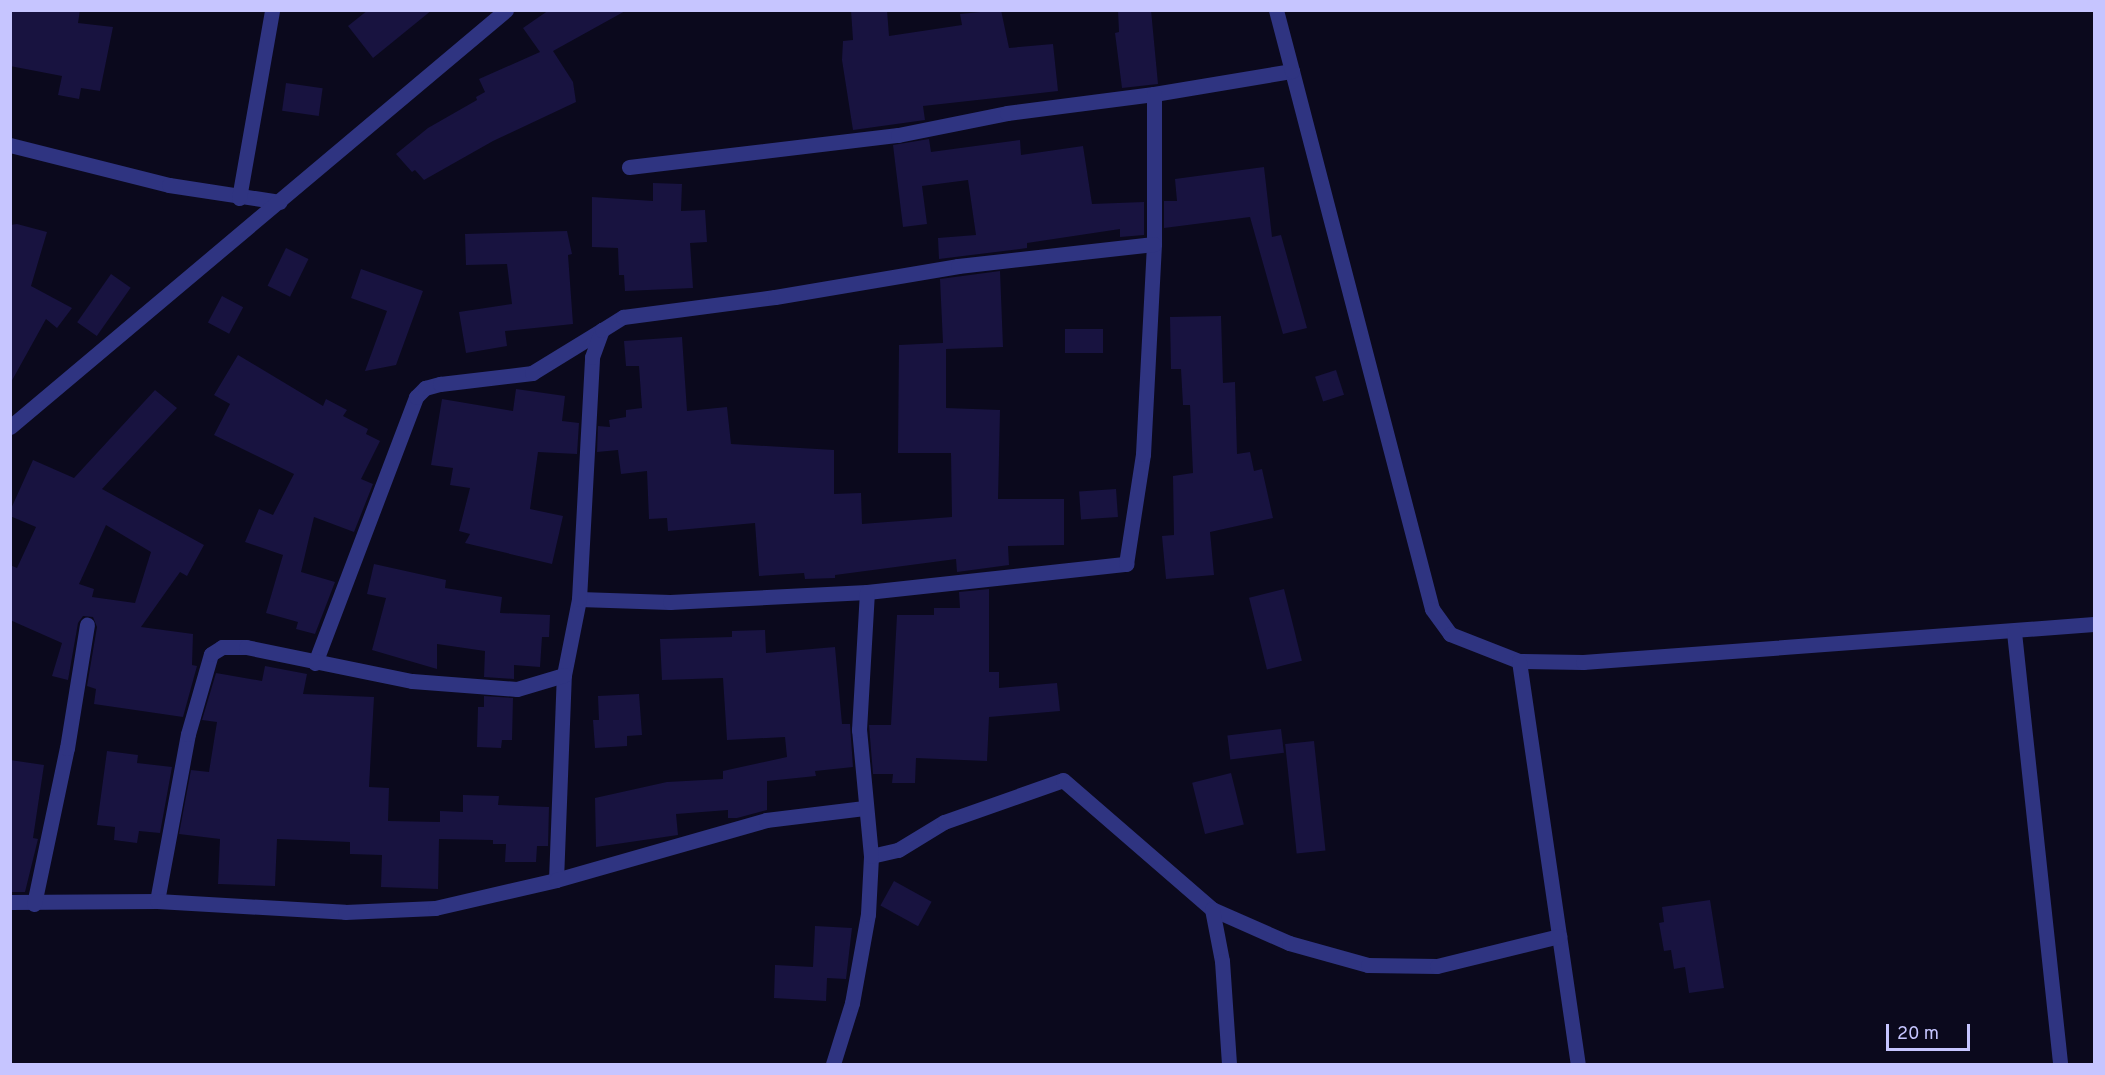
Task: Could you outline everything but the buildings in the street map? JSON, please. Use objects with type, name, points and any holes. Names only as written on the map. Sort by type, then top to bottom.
[{"type":"street","points":[[239,198],[272,10]]},
{"type":"street","points":[[10,427],[506,10]]},
{"type":"street","points":[[1276,10],[1432,609],[1450,634],[1519,661],[1583,662],[2014,632],[2094,624]]},
{"type":"street","points":[[629,167],[898,135],[1007,112],[1154,94],[1292,71]]},
{"type":"street","points":[[579,599],[670,602],[867,592],[1126,564],[1143,454],[1154,244],[1154,94]]},
{"type":"street","points":[[10,145],[239,198],[280,202]]},
{"type":"street","points":[[315,663],[416,397],[425,388],[440,384],[532,373],[623,317],[775,297],[958,266],[1154,244]]},
{"type":"street","points":[[556,880],[564,675],[579,599],[592,357],[602,330]]},
{"type":"street","points":[[833,1065],[852,1003],[866,925],[871,856],[864,808],[859,730],[867,592]]},
{"type":"street","points":[[34,904],[67,748],[87,624]]},
{"type":"street","points":[[2014,632],[2060,1065]]},
{"type":"street","points":[[157,901],[188,734],[211,654],[222,647],[246,646],[315,663],[412,681],[517,689],[564,675]]},
{"type":"street","points":[[1519,661],[1578,1065]]},
{"type":"street","points":[[871,856],[898,850],[944,822],[1064,780],[1212,909],[1289,944],[1368,965],[1437,966],[1559,936]]},
{"type":"street","points":[[10,902],[34,904],[157,901],[345,912],[435,908],[556,880],[755,823],[864,808]]},
{"type":"street","points":[[1212,909],[1222,961],[1229,1065]]}]
